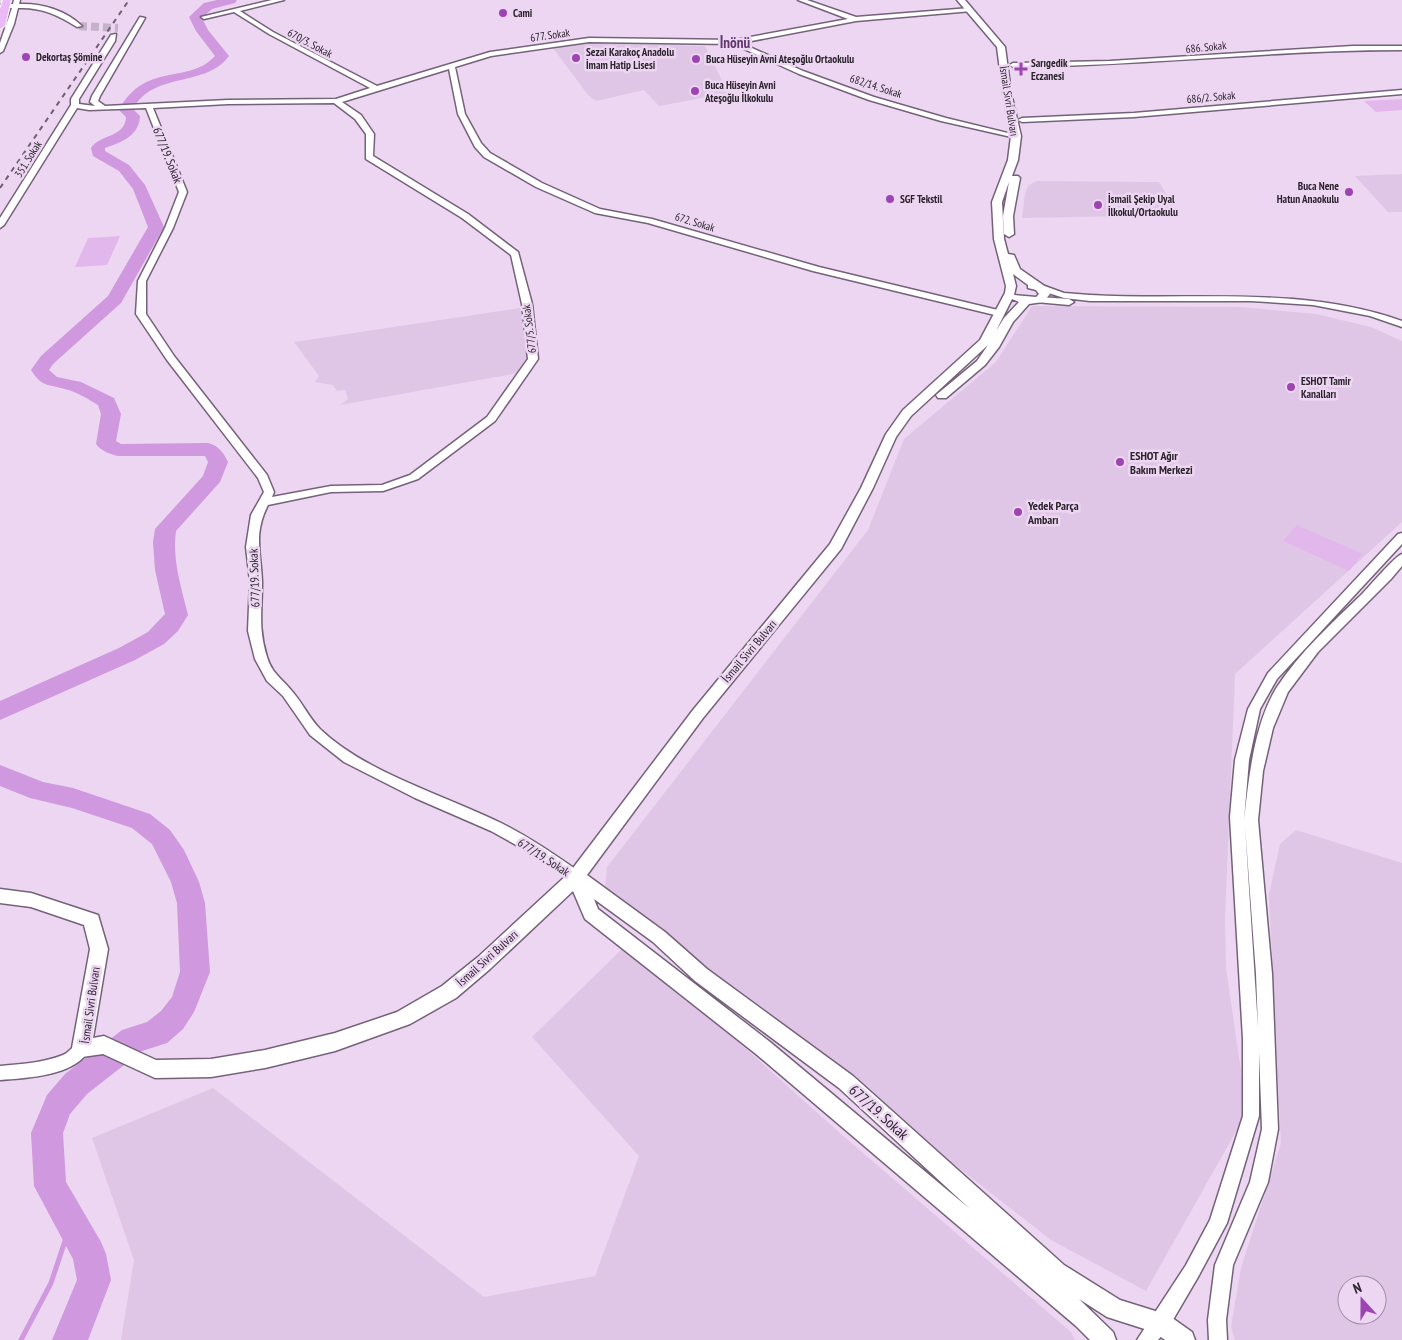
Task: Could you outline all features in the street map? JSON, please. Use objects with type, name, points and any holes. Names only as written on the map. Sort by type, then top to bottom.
[{"type":"highway","points":[[0,26],[4,4]]},
{"type":"main road","name":"İsmail Sivri Bulvarı","points":[[961,0],[969,5],[1005,41],[1010,52],[1016,98],[1022,120],[1023,149],[1011,189],[1008,216],[1010,262],[1017,273],[1038,287]]},
{"type":"main road","name":"İsmail Sivri Bulvarı","points":[[0,896],[31,900],[92,920],[99,949],[82,1048],[104,1045],[156,1069],[198,1066],[211,1068],[265,1059],[335,1042],[403,1018],[449,992],[477,969],[576,877],[738,663],[769,630],[836,546],[867,488],[890,437],[907,414],[985,342],[1010,289],[999,239],[997,202],[1013,160],[1016,136],[1007,93],[1001,48],[969,5]]},
{"type":"main road","points":[[1025,284],[1038,287],[1045,294],[1039,300],[1026,301],[1016,298],[1010,289],[1025,284]]},
{"type":"main road","name":"İsmail Sivri Bulvarı","points":[[890,437],[981,363],[993,347],[1008,320],[1026,301]]},
{"type":"main road","name":"677/19. Sokak","points":[[576,877],[659,937],[701,975],[846,1082],[1056,1273],[1115,1309],[1160,1323],[1184,1340]]},
{"type":"main road","name":"677/19. Sokak","points":[[576,877],[591,914],[762,1048],[1084,1318],[1105,1340]]},
{"type":"street","points":[[30,5],[44,0],[79,26]]},
{"type":"street","points":[[204,17],[281,0]]},
{"type":"street","points":[[801,0],[856,19]]},
{"type":"street","points":[[4,4],[16,6],[30,5],[55,10]]},
{"type":"street","name":"677. Sokak","points":[[122,107],[228,102],[336,101],[490,54],[590,40],[734,42],[856,19],[969,5]]},
{"type":"street","points":[[0,51],[16,6]]},
{"type":"street","name":"670/3. Sokak","points":[[236,11],[262,28],[377,89]]},
{"type":"street","points":[[101,106],[94,102],[96,96],[142,18]]},
{"type":"street","points":[[122,31],[85,96],[84,103],[122,107]]},
{"type":"street","name":"351. Sokak","points":[[0,225],[75,105],[75,99],[114,35]]},
{"type":"street","name":"682/14. Sokak","points":[[734,42],[780,65],[821,81],[955,124],[1016,136]]},
{"type":"street","name":"686. Sokak","points":[[1013,65],[1092,65],[1252,53],[1402,48]]},
{"type":"street","name":"672. Sokak","points":[[452,67],[456,100],[461,117],[480,148],[487,155],[539,185],[598,211],[649,221],[816,269],[999,313]]},
{"type":"street","name":"686/2. Sokak","points":[[1022,120],[1134,115],[1402,92]]},
{"type":"street","name":"677/5. Sokak","points":[[264,502],[331,489],[383,488],[414,477],[492,420],[533,359],[527,304],[514,254],[465,216],[369,157],[370,134],[358,117],[336,101]]},
{"type":"street","points":[[75,105],[89,108],[122,107]]},
{"type":"street","name":"677/19. Sokak","points":[[144,107],[183,192],[169,228],[142,281],[141,314],[170,358],[262,476],[269,492],[257,515],[252,547],[256,581],[254,631],[261,659],[271,678],[287,693],[316,732],[349,758],[420,794],[496,827],[541,852],[576,877]]},
{"type":"street","name":"İsmail Sivri Bulvarı","points":[[1038,287],[1066,296],[1100,299],[1240,298],[1301,303],[1365,313],[1402,324]]},
{"type":"street","points":[[1039,300],[1284,307],[1328,312],[1366,320],[1402,334]]},
{"type":"street","points":[[1146,1340],[1160,1323],[1192,1271],[1218,1223],[1251,1116],[1250,1039],[1237,817],[1242,760],[1254,709],[1272,676],[1402,538]]},
{"type":"street","points":[[1218,1340],[1217,1320],[1224,1265],[1259,1182],[1270,1129],[1264,974],[1252,820],[1256,771],[1266,728],[1282,690],[1314,649],[1387,576],[1402,558]]},
{"type":"street","points":[[0,1073],[34,1070],[70,1060],[82,1048]]},
{"type":"shaded area","points":[[590,43],[705,46],[728,93],[659,106],[644,90],[596,101],[588,95],[553,48]]},
{"type":"shaded area","points":[[1402,99],[1402,110],[1376,112],[1364,101]]},
{"type":"shaded area","points":[[1402,174],[1402,212],[1388,212],[1355,176]]},
{"type":"shaded area","name":"İsmail Şekip Uyal İlkokul/Ortaokulu","points":[[1036,181],[1159,182],[1179,215],[1022,218],[1028,186]]},
{"type":"shaded area","points":[[120,236],[107,265],[75,267],[88,238]]},
{"type":"shaded area","points":[[1032,306],[1240,307],[1316,314],[1371,327],[1402,341],[1402,522],[1235,674],[1225,920],[1226,968],[1247,1112],[1146,1291],[1051,1240],[605,891],[607,867],[868,530],[904,439],[996,362]]},
{"type":"shaded area","points":[[520,308],[530,356],[518,373],[340,405],[348,399],[345,390],[337,391],[333,385],[315,382],[319,376],[294,342]]},
{"type":"shaded area","points":[[1297,525],[1363,554],[1349,571],[1283,541]]},
{"type":"shaded area","points":[[1296,830],[1402,863],[1402,1340],[1235,1340],[1231,1327],[1241,1268],[1281,1143],[1269,895],[1280,844]]},
{"type":"shaded area","points":[[623,948],[697,1005],[841,1134],[1071,1332],[1075,1340],[121,1340],[134,1260],[92,1138],[213,1088],[484,1297],[595,1276],[639,1156],[532,1037]]},
{"type":"waterway","points":[[0,711],[127,654],[156,638],[170,625],[177,615],[166,570],[164,542],[166,529],[213,478],[218,462],[213,453],[208,449],[118,450],[106,444],[111,414],[107,402],[69,384],[52,381],[44,376],[40,370],[47,360],[115,299],[156,227],[140,188],[124,168],[98,153],[98,148],[100,145],[117,138],[131,128],[133,116],[126,110],[132,99],[140,91],[150,85],[210,67],[218,61],[222,56],[202,31],[195,17],[208,6],[231,0]]},
{"type":"waterway","points":[[0,775],[39,791],[73,798],[141,821],[161,837],[174,858],[185,882],[191,903],[195,972],[184,1003],[172,1020],[156,1033],[133,1040],[76,1084],[58,1105],[47,1133],[50,1186],[89,1254],[94,1280],[70,1340]]},
{"type":"waterway","points":[[21,1340],[51,1283],[71,1223]]},
{"type":"tunnel","points":[[79,26],[118,28]]},
{"type":"railway","points":[[0,188],[129,0]]},
{"type":"place","name":"Cami","points":[[503,13]]},
{"type":"place","name":"Dekortaş Şömine","points":[[26,57]]},
{"type":"place","name":"Sezai Karakoç Anadolu İmam Hatip Lisesi","points":[[576,58]]},
{"type":"place","name":"Buca Hüseyin Avni Ateşoğlu Ortaokulu","points":[[696,59]]},
{"type":"place","name":"Sarıgedik Eczanesi","points":[[1021,69]]},
{"type":"place","name":"Buca Hüseyin Avni Ateşoğlu İlkokulu","points":[[695,91]]},
{"type":"place","name":"Buca Nene Hatun Anaokulu","points":[[1349,192]]},
{"type":"place","name":"SGF Tekstil","points":[[890,199]]},
{"type":"place","name":"İsmail Şekip Uyal İlkokul/Ortaokulu","points":[[1098,205]]},
{"type":"place","name":"ESHOT Tamir Kanalları","points":[[1291,387]]},
{"type":"place","name":"ESHOT Ağır Bakım Merkezi","points":[[1120,462]]},
{"type":"place","name":"Yedek Parça Ambarı","points":[[1018,512]]},
{"type":"district","name":"İnönü","points":[[735,42]]}]
